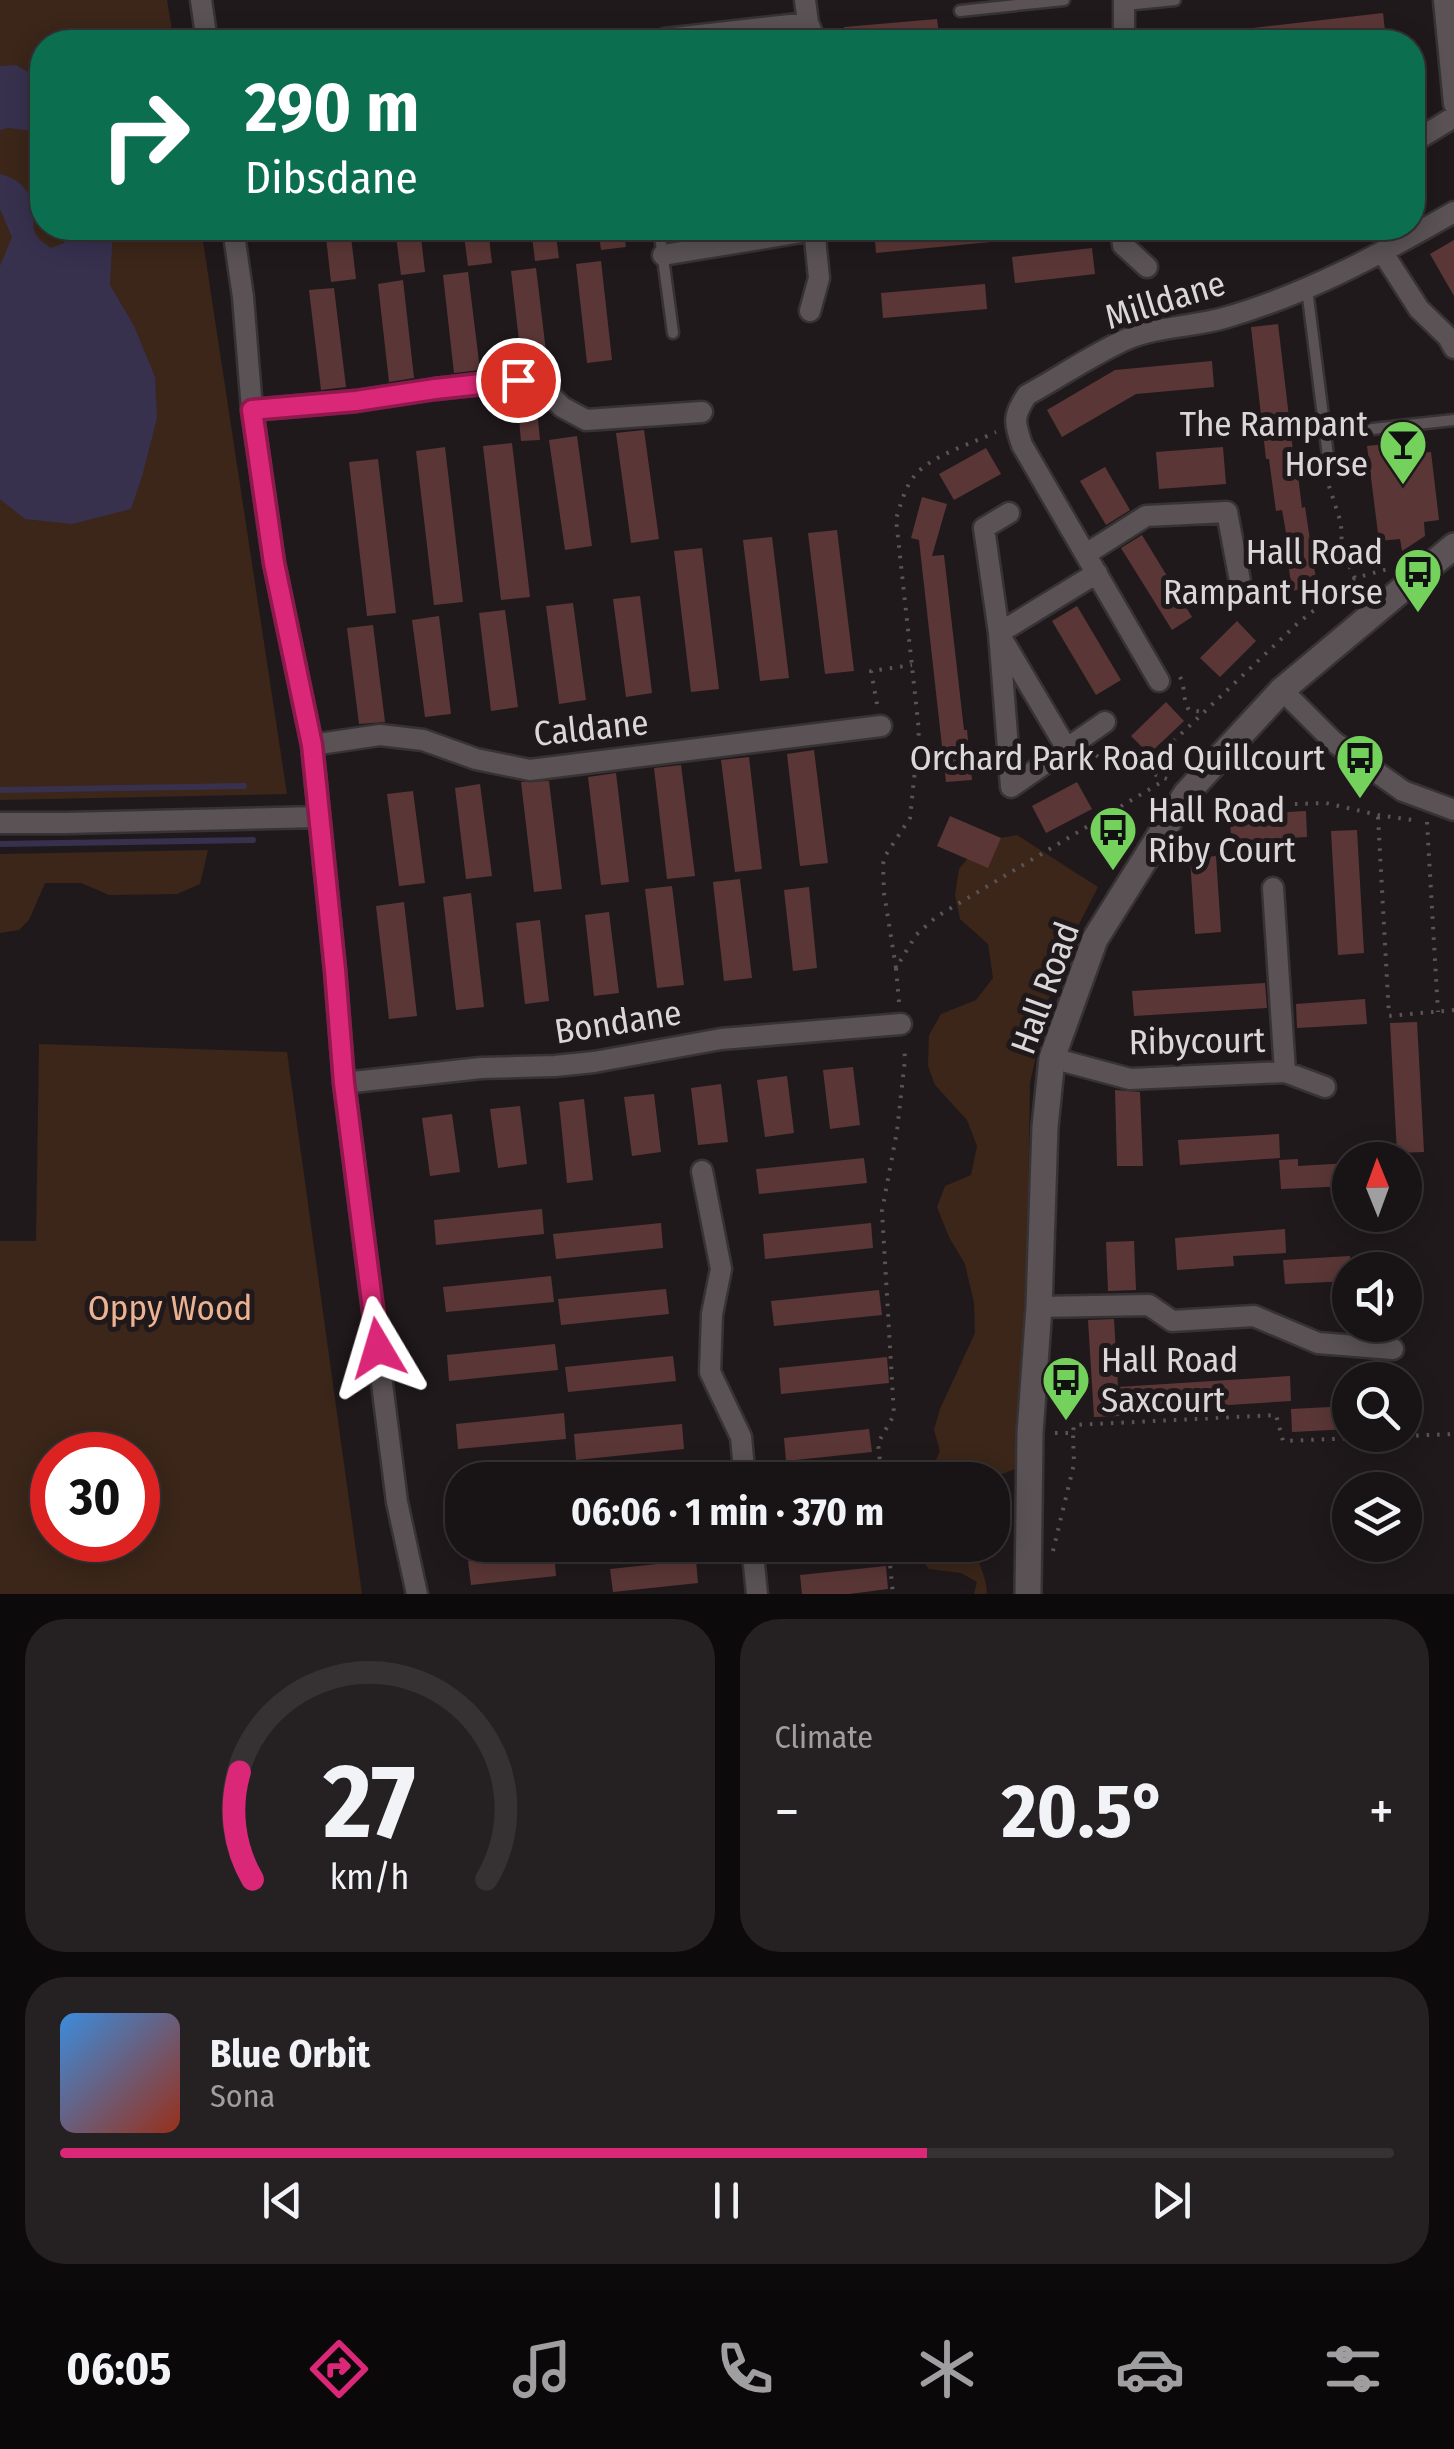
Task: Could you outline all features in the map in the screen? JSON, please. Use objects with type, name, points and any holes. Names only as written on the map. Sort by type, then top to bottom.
[{"type":"street","points":[[202,0],[206,30]]},
{"type":"street","points":[[808,0],[812,30]]},
{"type":"street","points":[[1444,0],[1454,104]]},
{"type":"street","points":[[1124,2],[1124,30]]},
{"type":"street","points":[[1425,134],[1454,116]]},
{"type":"street","name":"Milldane","points":[[1425,229],[1454,212]]},
{"type":"street","points":[[235,240],[244,298],[252,410],[274,563],[312,745],[344,1083],[397,1502],[417,1594]]},
{"type":"street","points":[[662,255],[750,240]]},
{"type":"street","points":[[810,311],[819,278],[815,240]]},
{"type":"street","points":[[1122,240],[1146,267]]},
{"type":"street","name":"Milldane","points":[[1015,424],[1027,395],[1126,340],[1147,332],[1224,318],[1306,288],[1406,240]]},
{"type":"street","points":[[1383,253],[1419,309],[1454,348]]},
{"type":"street","points":[[252,410],[518,380],[541,386],[562,407],[586,420],[702,412]]},
{"type":"street","points":[[1015,424],[1022,444],[1159,680]]},
{"type":"street","points":[[1086,554],[1146,516],[1227,512],[1242,592]]},
{"type":"street","points":[[1009,513],[984,528],[1012,788],[1105,722]]},
{"type":"street","name":"Hall Road","points":[[1028,1594],[1030,1433],[1052,1058],[1095,939],[1186,794],[1282,690],[1454,546]]},
{"type":"street","points":[[998,633],[1097,573]]},
{"type":"street","points":[[998,633],[1073,745]]},
{"type":"street","points":[[1282,690],[1334,742],[1390,782],[1403,791],[1454,810]]},
{"type":"street","name":"Caldane","points":[[312,745],[380,734],[423,740],[476,759],[530,770],[881,726]]},
{"type":"street","points":[[0,822],[66,824],[319,817]]},
{"type":"street","name":"Ribycourt","points":[[1273,888],[1285,1072]]},
{"type":"street","name":"Bondane","points":[[344,1083],[482,1068],[574,1064],[721,1039],[902,1024]]},
{"type":"street","name":"Ribycourt","points":[[1052,1058],[1130,1080],[1285,1072],[1324,1087]]},
{"type":"street","points":[[702,1171],[721,1268],[712,1314],[710,1372],[741,1437],[744,1462]]},
{"type":"street","points":[[1039,1307],[1149,1305],[1172,1321],[1254,1316],[1318,1343],[1392,1349]]},
{"type":"street","points":[[754,1562],[757,1594]]},
{"type":"lane","points":[[960,12],[1064,0]]},
{"type":"lane","points":[[1124,2],[1175,0]]},
{"type":"lane","points":[[660,240],[673,332]]},
{"type":"lane","points":[[1306,288],[1330,472]]},
{"type":"lane","points":[[1372,429],[1454,420]]},
{"type":"path","points":[[896,968],[883,864],[910,818],[920,731],[896,519],[914,476],[928,464],[1015,424]]},
{"type":"path","points":[[1330,472],[1328,484],[1341,523],[1342,551],[1355,578]]},
{"type":"path","points":[[1142,770],[1298,623],[1355,578],[1392,569],[1410,583]]},
{"type":"path","points":[[881,726],[871,671],[912,665]]},
{"type":"path","points":[[1159,680],[1176,670],[1190,710],[1204,712]]},
{"type":"path","points":[[1073,745],[1104,762],[1167,779]]},
{"type":"path","points":[[1378,816],[1389,1016],[1454,1010]]},
{"type":"path","points":[[1427,822],[1438,1012]]},
{"type":"path","points":[[880,1462],[878,1443],[894,1415],[882,1210],[905,1059]]},
{"type":"path","points":[[1052,1556],[1074,1464],[1074,1425],[1276,1414],[1283,1441],[1454,1434]]},
{"type":"path","points":[[1030,1433],[1073,1433]]},
{"type":"path","points":[[890,1562],[893,1594]]},
{"type":"green space","points":[[0,0],[167,0],[172,30],[30,30],[30,240],[203,240],[287,794],[0,800]]},
{"type":"green space","points":[[1017,835],[1098,887],[1049,998],[1030,1083],[1027,1285],[1015,1469],[1010,1471],[1010,1462],[935,1462],[940,1451],[934,1430],[940,1409],[975,1333],[974,1303],[965,1264],[937,1207],[945,1186],[971,1175],[977,1146],[967,1120],[935,1085],[928,1066],[929,1035],[941,1014],[976,1000],[993,978],[988,944],[960,919],[955,895],[959,869],[982,841]]},
{"type":"green space","points":[[208,850],[200,884],[177,894],[109,895],[81,883],[45,883],[29,920],[19,930],[0,933],[0,854]]},
{"type":"green space","name":"Oppy Wood","points":[[39,1044],[287,1052],[362,1594],[0,1594],[0,1241],[36,1241]]},
{"type":"green space","points":[[923,1562],[979,1562],[987,1594],[974,1594],[977,1582],[961,1573],[929,1569]]},
{"type":"shaded area","points":[[16,65],[30,73],[30,131],[0,130],[0,66]]},
{"type":"shaded area","points":[[0,174],[14,179],[28,193],[30,240],[41,240],[51,248],[65,240],[112,240],[110,285],[134,326],[155,377],[157,418],[131,509],[72,524],[25,519],[0,499],[0,266],[12,237],[0,209]]},
{"type":"building","points":[[1383,13],[1385,30],[1236,30]]},
{"type":"building","points":[[937,19],[938,30],[844,30],[844,27]]},
{"type":"building","points":[[326,240],[351,240],[356,279],[331,282]]},
{"type":"building","points":[[397,240],[421,240],[425,272],[401,275]]},
{"type":"building","points":[[465,240],[489,240],[492,263],[468,266]]},
{"type":"building","points":[[532,240],[557,240],[559,258],[535,261]]},
{"type":"building","points":[[600,240],[625,240],[626,247],[601,250]]},
{"type":"building","points":[[875,240],[1012,240],[876,253]]},
{"type":"building","points":[[1454,240],[1454,296],[1430,254]]},
{"type":"building","points":[[1092,248],[1095,274],[1015,283],[1012,257]]},
{"type":"building","points":[[601,261],[612,360],[587,363],[576,264]]},
{"type":"building","points":[[536,268],[548,368],[532,369],[522,367],[511,271]]},
{"type":"building","points":[[468,272],[480,370],[454,373],[443,275]]},
{"type":"building","points":[[403,280],[414,378],[389,382],[378,284]]},
{"type":"building","points":[[985,284],[987,309],[883,318],[881,293]]},
{"type":"building","points":[[334,288],[346,387],[321,390],[309,290]]},
{"type":"building","points":[[1278,324],[1295,468],[1317,586],[1292,591],[1289,569],[1302,556],[1298,551],[1290,555],[1282,510],[1276,511],[1251,327]]},
{"type":"building","points":[[1212,361],[1214,387],[1136,394],[1062,437],[1047,410],[1115,370]]},
{"type":"building","points":[[517,397],[536,400],[540,440],[521,441]]},
{"type":"building","points":[[644,430],[659,539],[631,543],[616,433]]},
{"type":"building","points":[[577,436],[592,546],[565,550],[549,440]]},
{"type":"building","name":"The Rampant Horse","points":[[1420,440],[1421,453],[1431,452],[1439,520],[1424,522],[1425,536],[1402,551],[1400,539],[1379,541],[1367,446]]},
{"type":"building","points":[[512,443],[530,597],[501,600],[483,446]]},
{"type":"building","points":[[445,447],[463,602],[434,605],[416,451]]},
{"type":"building","points":[[1223,447],[1226,484],[1159,489],[1156,452]]},
{"type":"building","points":[[986,448],[1001,474],[954,500],[939,474]]},
{"type":"building","points":[[378,459],[396,613],[367,616],[349,462]]},
{"type":"building","points":[[1105,467],[1130,510],[1106,525],[1080,481]]},
{"type":"building","points":[[922,497],[947,504],[932,556],[944,555],[972,780],[946,782],[919,540],[911,538]]},
{"type":"building","points":[[837,530],[854,671],[825,674],[808,533]]},
{"type":"building","points":[[1142,535],[1192,617],[1172,630],[1121,548]]},
{"type":"building","points":[[772,537],[789,678],[760,681],[743,540]]},
{"type":"building","points":[[702,548],[719,689],[691,692],[674,551]]},
{"type":"building","points":[[640,596],[652,693],[626,697],[613,599]]},
{"type":"building","points":[[573,603],[586,700],[559,704],[546,606]]},
{"type":"building","points":[[1077,606],[1121,680],[1096,695],[1052,621]]},
{"type":"building","points":[[505,610],[518,707],[491,711],[479,613]]},
{"type":"building","points":[[439,616],[451,714],[425,717],[412,620]]},
{"type":"building","points":[[1237,621],[1256,641],[1220,677],[1200,658]]},
{"type":"building","points":[[373,625],[385,722],[359,724],[347,628]]},
{"type":"building","points":[[1166,702],[1184,721],[1149,754],[1131,736]]},
{"type":"building","points":[[814,750],[828,863],[800,866],[787,754]]},
{"type":"building","points":[[749,757],[762,869],[735,872],[721,760]]},
{"type":"building","points":[[681,765],[695,876],[667,879],[654,768]]},
{"type":"building","points":[[616,773],[629,882],[601,885],[588,777]]},
{"type":"building","points":[[549,781],[562,889],[534,892],[521,782]]},
{"type":"building","points":[[1077,782],[1092,809],[1046,833],[1032,806]]},
{"type":"building","points":[[480,784],[492,876],[466,879],[455,788]]},
{"type":"building","points":[[413,791],[425,883],[399,886],[387,794]]},
{"type":"building","points":[[1306,811],[1307,837],[1231,841],[1230,815]]},
{"type":"building","points":[[950,816],[1001,838],[988,868],[937,846]]},
{"type":"building","points":[[1357,830],[1364,953],[1338,955],[1331,831]]},
{"type":"building","points":[[1216,856],[1221,932],[1195,934],[1190,858]]},
{"type":"building","points":[[740,879],[752,978],[724,981],[713,882]]},
{"type":"building","points":[[672,886],[684,985],[657,988],[645,889]]},
{"type":"building","points":[[809,887],[817,968],[793,971],[784,890]]},
{"type":"building","points":[[471,893],[484,1007],[456,1010],[443,897]]},
{"type":"building","points":[[404,902],[417,1016],[389,1019],[376,906]]},
{"type":"building","points":[[609,912],[619,993],[594,996],[585,915]]},
{"type":"building","points":[[540,920],[549,1001],[525,1004],[516,923]]},
{"type":"building","points":[[1265,983],[1267,1008],[1134,1016],[1132,991]]},
{"type":"building","points":[[1365,999],[1367,1024],[1297,1028],[1296,1004]]},
{"type":"building","points":[[1417,1022],[1424,1152],[1422,1142],[1396,1142],[1390,1023]]},
{"type":"building","points":[[853,1067],[860,1125],[830,1129],[823,1070]]},
{"type":"building","points":[[787,1076],[794,1133],[765,1137],[757,1080]]},
{"type":"building","points":[[721,1084],[728,1142],[698,1145],[691,1088]]},
{"type":"building","points":[[1115,1090],[1140,1092],[1143,1166],[1117,1166]]},
{"type":"building","points":[[654,1094],[661,1152],[632,1156],[624,1097]]},
{"type":"building","points":[[584,1099],[593,1180],[567,1183],[559,1102]]},
{"type":"building","points":[[520,1106],[527,1164],[498,1168],[490,1109]]},
{"type":"building","points":[[452,1114],[460,1172],[430,1176],[422,1118]]},
{"type":"building","points":[[1279,1134],[1280,1158],[1180,1165],[1178,1140]]},
{"type":"building","points":[[864,1158],[867,1183],[759,1194],[756,1169]]},
{"type":"building","points":[[1298,1159],[1298,1166],[1332,1164],[1332,1187],[1281,1189],[1279,1160]]},
{"type":"building","points":[[542,1209],[544,1234],[436,1245],[434,1220]]},
{"type":"building","points":[[661,1223],[663,1248],[556,1259],[553,1234]]},
{"type":"building","points":[[871,1223],[873,1248],[765,1259],[763,1234]]},
{"type":"building","points":[[1285,1229],[1286,1253],[1233,1256],[1234,1266],[1177,1270],[1175,1238]]},
{"type":"building","points":[[1134,1241],[1136,1290],[1108,1291],[1106,1242]]},
{"type":"building","points":[[1332,1257],[1332,1282],[1285,1284],[1283,1260]]},
{"type":"building","points":[[551,1276],[554,1302],[446,1312],[443,1287]]},
{"type":"building","points":[[666,1289],[669,1314],[561,1325],[558,1299]]},
{"type":"building","points":[[879,1290],[882,1315],[774,1326],[771,1301]]},
{"type":"building","points":[[1114,1319],[1118,1387],[1290,1376],[1291,1401],[1094,1417],[1088,1320]]},
{"type":"building","points":[[555,1344],[558,1370],[449,1381],[447,1355]]},
{"type":"building","points":[[673,1356],[676,1381],[568,1392],[565,1367]]},
{"type":"building","points":[[887,1357],[889,1383],[781,1394],[779,1368]]},
{"type":"building","points":[[1332,1407],[1332,1430],[1292,1432],[1291,1409]]},
{"type":"building","points":[[564,1413],[566,1439],[458,1449],[456,1424]]},
{"type":"building","points":[[682,1424],[684,1449],[576,1460],[574,1434]]},
{"type":"building","points":[[869,1429],[872,1452],[786,1461],[784,1438]]},
{"type":"building","points":[[468,1562],[555,1562],[556,1576],[471,1585]]},
{"type":"building","points":[[696,1562],[698,1583],[613,1592],[610,1569]]},
{"type":"building","points":[[886,1566],[888,1589],[802,1594],[800,1575]]},
{"type":"waterway","points":[[0,790],[244,786]]},
{"type":"waterway","points":[[0,844],[253,840]]},
{"type":"place","name":"The Rampant Horse","points":[[1403,486]]},
{"type":"place","name":"Hall Road Rampant Horse","points":[[1418,614]]},
{"type":"place","name":"Orchard Park Road Quillcourt","points":[[1360,800]]},
{"type":"place","name":"Hall Road Riby Court","points":[[1113,872]]},
{"type":"place","name":"Hall Road Saxcourt","points":[[1066,1422]]},
{"type":"route","points":[[378,1348],[344,1083],[312,745],[274,563],[252,410],[518,380]]}]
